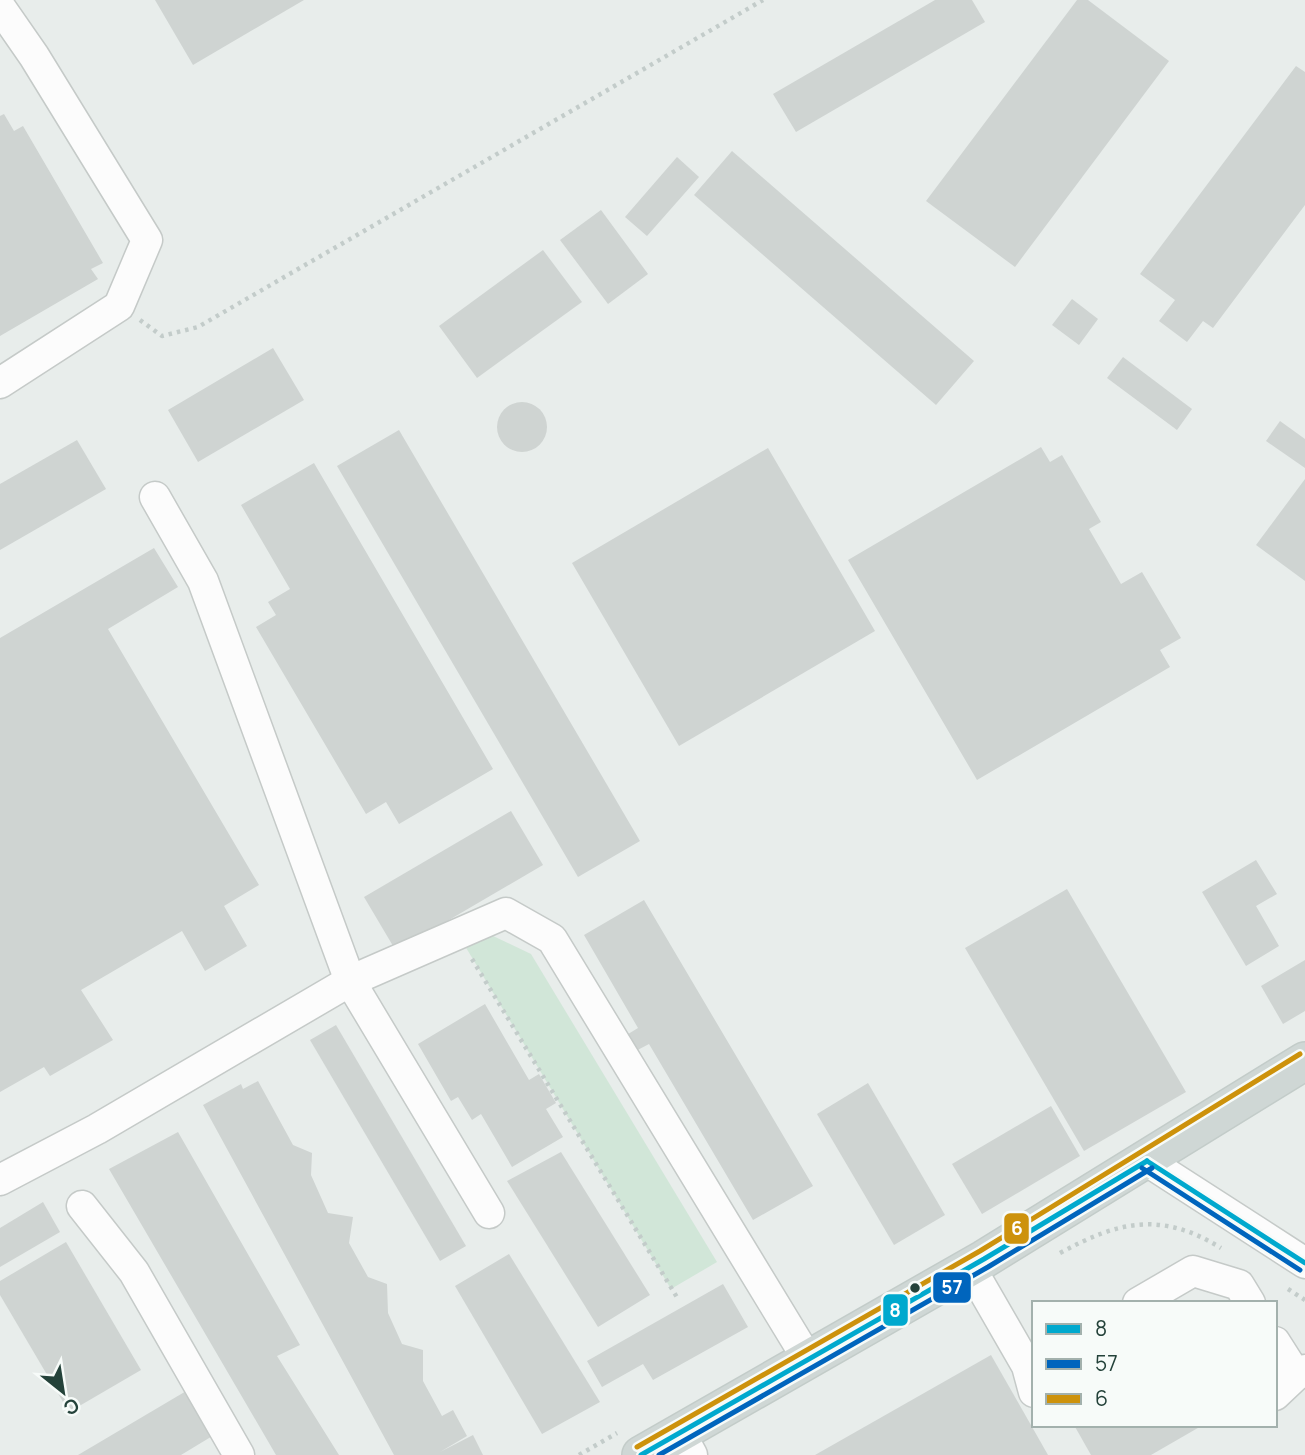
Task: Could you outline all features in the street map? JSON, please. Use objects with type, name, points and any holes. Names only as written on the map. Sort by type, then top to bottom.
[{"type":"main road","points":[[641,1455],[686,1444],[807,1359],[970,1267],[1147,1161],[1305,1061]]},
{"type":"street","points":[[0,7],[34,56],[147,240],[119,306],[0,383]]},
{"type":"street","points":[[155,497],[203,581],[350,981],[489,1213]]},
{"type":"street","points":[[0,1180],[97,1129],[350,981],[506,913],[552,939],[807,1359]]},
{"type":"street","points":[[1147,1161],[1305,1263]]},
{"type":"street","points":[[82,1206],[134,1272],[239,1455]]},
{"type":"street","points":[[970,1267],[1031,1374]]},
{"type":"street","points":[[1141,1301],[1193,1271],[1239,1285],[1249,1301]]},
{"type":"street","points":[[1277,1346],[1292,1380]]},
{"type":"path","points":[[119,306],[163,337],[198,327],[763,0]]},
{"type":"path","points":[[457,933],[678,1300]]},
{"type":"green space","points":[[491,935],[531,954],[717,1262],[671,1289],[465,946]]},
{"type":"building","points":[[155,0],[304,0],[193,65]]},
{"type":"building","points":[[935,0],[972,0],[985,22],[796,132],[773,94]]},
{"type":"building","points":[[1077,0],[1088,0],[1169,61],[1015,267],[926,201]]},
{"type":"building","points":[[1296,66],[1305,72],[1305,205],[1213,328],[1203,321],[1187,342],[1159,321],[1175,300],[1140,274]]},
{"type":"building","points":[[4,114],[14,131],[23,126],[103,263],[91,269],[98,279],[0,336],[0,116]]},
{"type":"building","points":[[732,151],[974,361],[936,405],[694,195]]},
{"type":"building","points":[[677,157],[699,177],[647,236],[625,217]]},
{"type":"building","points":[[601,210],[648,274],[608,304],[560,240]]},
{"type":"building","points":[[543,250],[582,302],[477,378],[439,326]]},
{"type":"building","points":[[1072,299],[1098,319],[1079,345],[1052,325]]},
{"type":"building","points":[[273,348],[304,400],[198,462],[168,410]]},
{"type":"building","points":[[1123,357],[1192,409],[1177,430],[1107,378]]},
{"type":"building","points":[[522,402],[539,410],[547,427],[539,444],[522,452],[505,444],[497,427],[505,410]]},
{"type":"building","points":[[1280,421],[1305,439],[1305,468],[1266,441]]},
{"type":"building","points":[[399,430],[640,841],[578,877],[337,466]]},
{"type":"building","points":[[77,440],[106,489],[0,550],[0,484]]},
{"type":"building","points":[[1041,447],[1050,462],[1062,455],[1101,522],[1089,529],[1121,584],[1142,572],[1181,638],[1160,650],[1170,667],[977,780],[848,560]]},
{"type":"building","points":[[768,448],[875,631],[679,746],[572,563]]},
{"type":"building","points":[[314,463],[493,769],[399,824],[386,802],[366,814],[256,627],[276,615],[268,602],[290,589],[241,505]]},
{"type":"building","points":[[1305,479],[1305,581],[1256,545]]},
{"type":"building","points":[[154,548],[178,587],[108,629],[259,885],[224,906],[247,946],[205,971],[182,931],[81,990],[113,1040],[50,1076],[44,1067],[0,1092],[0,638]]},
{"type":"building","points":[[511,811],[543,865],[396,951],[364,897]]},
{"type":"building","points":[[1256,860],[1277,894],[1256,906],[1279,946],[1246,966],[1202,892]]},
{"type":"building","points":[[1067,889],[1186,1092],[1084,1151],[965,948]]},
{"type":"building","points":[[644,900],[813,1186],[753,1220],[649,1044],[630,1054],[620,1039],[638,1028],[584,935]]},
{"type":"building","points":[[1305,960],[1305,1011],[1283,1024],[1261,986]]},
{"type":"building","points":[[485,1004],[529,1080],[539,1074],[556,1103],[546,1109],[563,1137],[512,1167],[481,1114],[472,1120],[458,1097],[451,1101],[418,1044]]},
{"type":"building","points":[[336,1025],[466,1246],[440,1261],[310,1040]]},
{"type":"building","points":[[258,1081],[293,1145],[312,1153],[311,1175],[328,1213],[353,1217],[349,1243],[368,1277],[387,1284],[388,1313],[402,1344],[423,1350],[423,1381],[442,1416],[453,1410],[467,1436],[440,1452],[473,1435],[483,1455],[394,1455],[203,1105],[241,1084],[243,1089]]},
{"type":"building","points":[[868,1083],[945,1215],[894,1245],[817,1114]]},
{"type":"building","points":[[1051,1106],[1080,1156],[982,1214],[952,1164]]},
{"type":"building","points":[[178,1132],[300,1345],[277,1356],[339,1455],[276,1455],[109,1169]]},
{"type":"building","points":[[561,1152],[650,1295],[598,1327],[507,1181]]},
{"type":"building","points":[[43,1202],[60,1232],[0,1267],[0,1228]]},
{"type":"building","points":[[66,1242],[141,1370],[69,1412],[0,1295],[0,1281]]},
{"type":"building","points":[[509,1254],[600,1402],[542,1434],[455,1286]]},
{"type":"building","points":[[723,1284],[748,1327],[653,1380],[643,1364],[602,1387],[587,1361]]},
{"type":"building","points":[[991,1355],[1048,1455],[815,1455]]},
{"type":"building","points":[[193,1387],[219,1432],[181,1455],[78,1455]]},
{"type":"building","points":[[1075,1427],[1200,1427],[1151,1455],[1091,1455]]},
{"type":"transit line","name":"6","points":[[637,1447],[980,1251],[1300,1054]]},
{"type":"transit line","name":"8","points":[[1147,1161],[1305,1263]]},
{"type":"transit line","name":"8","points":[[641,1455],[984,1259],[1147,1161]]},
{"type":"transit line","name":"57","points":[[1142,1168],[1300,1270]]},
{"type":"transit line","name":"57","points":[[659,1455],[988,1267],[1152,1168]]}]
